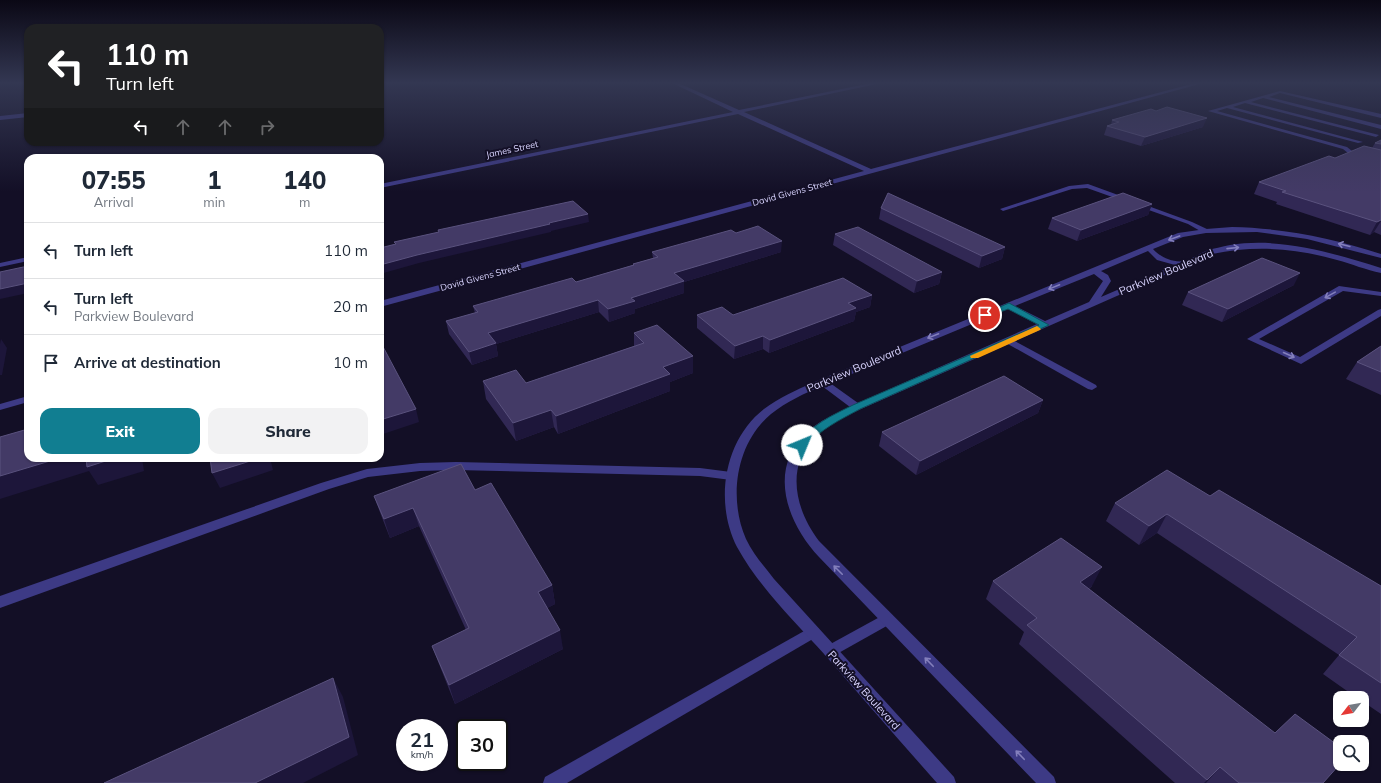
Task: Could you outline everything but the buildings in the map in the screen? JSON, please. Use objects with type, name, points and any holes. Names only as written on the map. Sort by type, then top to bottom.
[{"type":"street","name":"James Street","points":[[384,185],[707,119]]},
{"type":"street","points":[[753,119],[868,171]]},
{"type":"street","name":"David Givens Street","points":[[384,303],[868,171],[1067,119]]},
{"type":"street","points":[[1238,119],[1345,148],[1350,152],[1381,160]]},
{"type":"street","points":[[1273,119],[1360,142]]},
{"type":"street","points":[[1315,119],[1379,134]]},
{"type":"street","points":[[1348,119],[1381,127]]},
{"type":"street","points":[[1345,148],[1379,134]]},
{"type":"street","points":[[1003,209],[1072,187],[1088,186],[1190,223],[1205,230]]},
{"type":"street","name":"Parkview Boulevard","points":[[948,783],[769,583],[750,556],[737,533],[732,511],[731,476],[735,459],[743,442],[754,425],[777,405],[823,382],[1177,236],[1205,230],[1241,229],[1285,233],[1326,241],[1381,256]]},
{"type":"street","name":"Parkview Boulevard","points":[[1048,783],[809,538],[798,519],[790,496],[790,474],[794,455],[810,435],[830,421],[857,407],[1185,263],[1221,249],[1264,246],[1310,251],[1381,271]]},
{"type":"street","points":[[1149,248],[1155,256],[1162,260],[1185,263]]},
{"type":"street","points":[[0,265],[24,260]]},
{"type":"street","points":[[1092,304],[1107,281],[1106,277],[1094,270]]},
{"type":"street","points":[[1381,294],[1342,288],[1252,339],[1301,360],[1381,312]]},
{"type":"street","points":[[1009,306],[1045,325]]},
{"type":"street","points":[[1009,341],[1092,387]]},
{"type":"street","points":[[823,382],[857,407]]},
{"type":"street","points":[[0,407],[24,400]]},
{"type":"street","points":[[0,602],[325,486],[368,473],[420,467],[456,466],[700,472],[731,476]]},
{"type":"street","points":[[830,651],[887,619]]},
{"type":"street","points":[[551,783],[813,632]]},
{"type":"slow traffic","points":[[974,356],[1037,329]]},
{"type":"route","points":[[802,445],[810,435],[830,421],[857,407],[1045,325],[1009,306],[985,315]]}]
